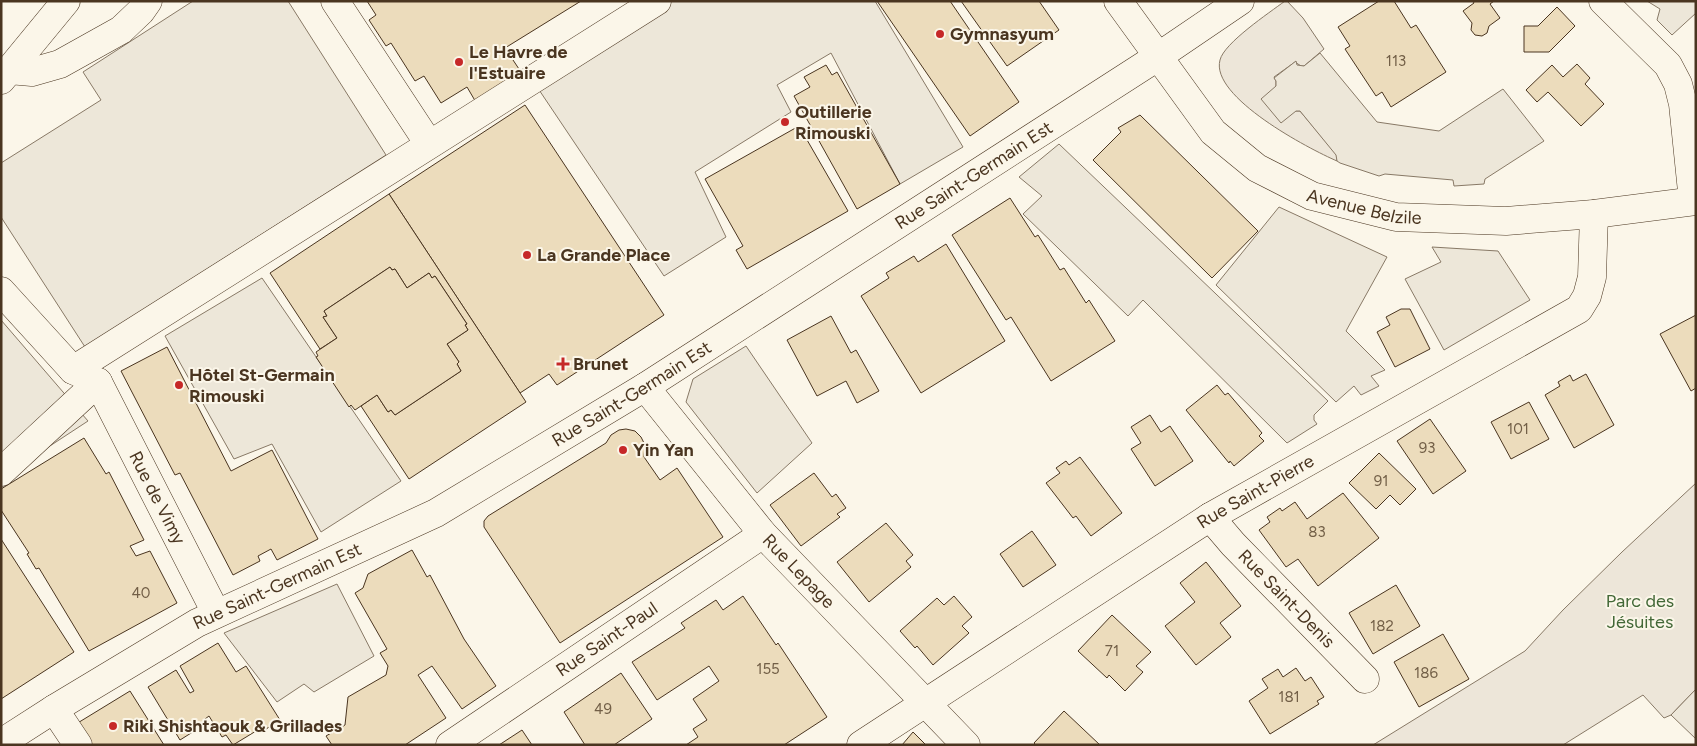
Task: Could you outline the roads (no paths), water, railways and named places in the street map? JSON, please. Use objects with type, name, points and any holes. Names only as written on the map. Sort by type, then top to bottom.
[{"type":"street","points":[[5,75],[66,1]]},
{"type":"street","points":[[5,75],[32,72],[60,64],[121,30],[141,11],[148,1]]},
{"type":"street","points":[[336,1],[430,144]]},
{"type":"street","points":[[73,370],[657,1]]},
{"type":"street","name":"Avenue Belzile","points":[[1118,1],[1213,132],[1257,168],[1312,196],[1396,218],[1506,221],[1594,214],[1694,201]]},
{"type":"street","name":"Rue Saint-Germain Est","points":[[1,743],[54,709],[216,614],[436,513],[645,387],[1159,56],[1240,1]]},
{"type":"street","points":[[1603,1],[1668,65],[1678,84],[1683,104],[1694,201]]},
{"type":"street","name":"Rue Saint-Pierre","points":[[861,745],[1210,517],[1579,309],[1587,296],[1592,278],[1594,214]]},
{"type":"street","points":[[1,291],[73,370],[98,382],[1,472]]},
{"type":"street","name":"Rue de Vimy","points":[[98,382],[216,614]]},
{"type":"street","name":"Rue Lepage","points":[[645,387],[763,534],[966,745]]},
{"type":"street","name":"Rue Saint-Denis","points":[[1210,517],[1233,544],[1365,680]]},
{"type":"street","name":"Rue Saint-Paul","points":[[450,745],[763,534]]},
{"type":"street","points":[[54,709],[78,745]]},
{"type":"place","name":"Gymnasyum","points":[[940,34]]},
{"type":"place","name":"Le Havre de l'Estuaire","points":[[459,62]]},
{"type":"place","name":"Outillerie Rimouski","points":[[785,122]]},
{"type":"place","name":"La Grande Place","points":[[527,255]]},
{"type":"place","name":"Brunet","points":[[563,364]]},
{"type":"place","name":"Hôtel St-Germain Rimouski","points":[[179,385]]},
{"type":"place","name":"Yin Yan","points":[[623,450]]},
{"type":"place","name":"Riki Shishtaouk & Grillades","points":[[113,726]]},
{"type":"park label","name":"Parc des Jésuites","points":[[1640,611]]}]
